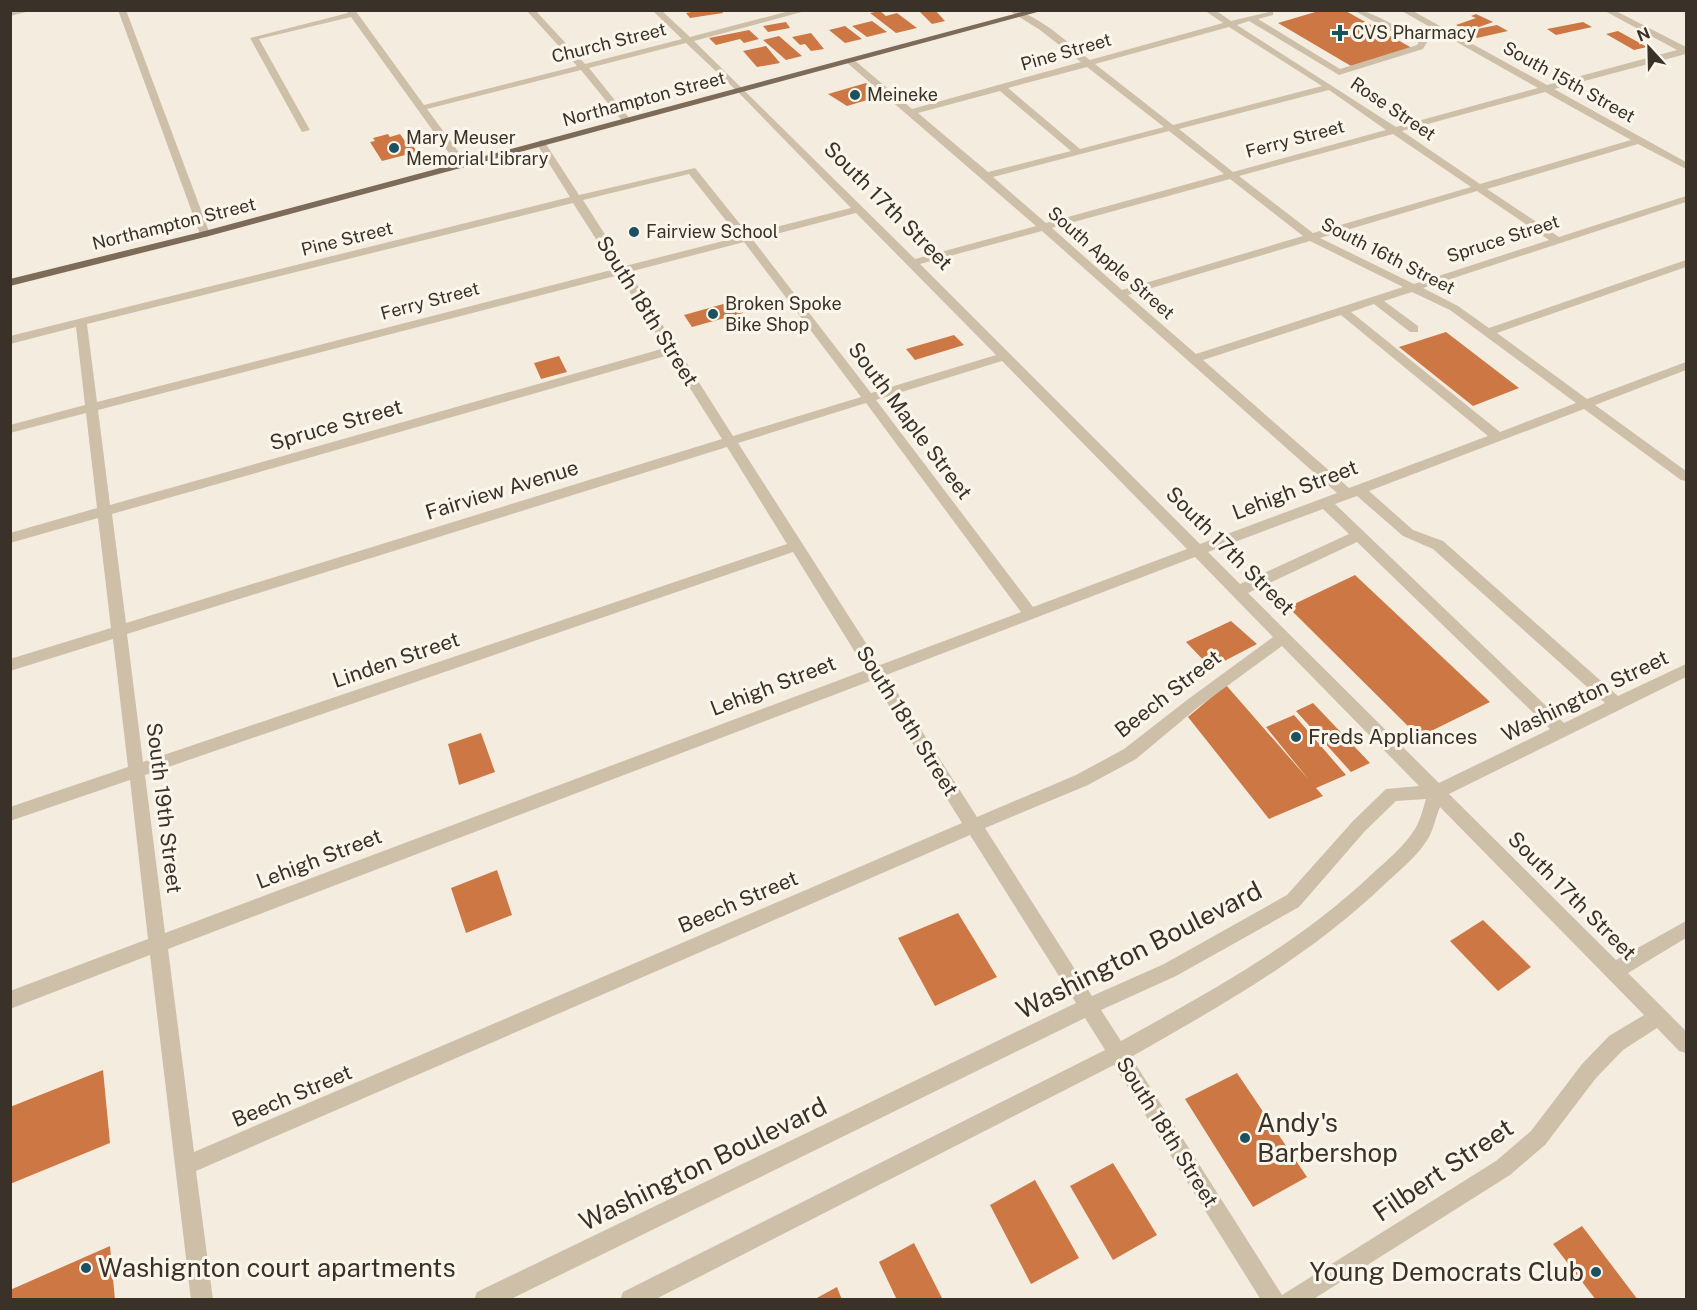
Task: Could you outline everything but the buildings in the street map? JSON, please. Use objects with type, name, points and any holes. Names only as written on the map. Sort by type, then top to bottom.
[{"type":"main road","name":"Northampton Street","points":[[10,283],[463,165],[850,61],[1017,13],[1041,10]]},
{"type":"street","points":[[10,14],[23,10]]},
{"type":"street","points":[[122,10],[205,234]]},
{"type":"street","points":[[530,10],[583,67],[627,121]]},
{"type":"street","name":"South 17th Street","points":[[656,10],[741,90],[1686,1044]]},
{"type":"street","name":"Church Street","points":[[422,108],[805,10]]},
{"type":"street","name":"Rose Street","points":[[1208,10],[1330,87],[1556,240]]},
{"type":"street","name":"Pine Street","points":[[912,112],[1267,12],[1281,10]]},
{"type":"street","points":[[1357,10],[1385,26],[1425,38],[1445,33]]},
{"type":"street","name":"South 15th Street","points":[[1404,10],[1686,165]]},
{"type":"street","points":[[1607,10],[1686,50]]},
{"type":"street","points":[[305,130],[254,38],[352,12],[463,165]]},
{"type":"street","name":"South 16th Street","points":[[1017,13],[1043,28],[1312,238],[1416,287],[1454,308],[1686,477]]},
{"type":"street","points":[[1250,18],[1340,72],[1420,47],[1425,38]]},
{"type":"street","name":"Ferry Street","points":[[913,263],[1686,50]]},
{"type":"street","name":"South Apple Street","points":[[850,61],[986,176],[1194,359],[1353,492],[1408,533],[1438,545],[1617,704]]},
{"type":"street","points":[[1001,87],[1079,153]]},
{"type":"street","points":[[986,176],[1330,87]]},
{"type":"street","points":[[1119,294],[1640,140]]},
{"type":"street","name":"South 18th Street","points":[[541,143],[1274,1299]]},
{"type":"street","name":"Pine Street","points":[[10,340],[691,170]]},
{"type":"street","name":"South Maple Street","points":[[691,170],[746,238],[1030,613]]},
{"type":"street","name":"Spruce Street","points":[[1194,359],[1686,199]]},
{"type":"street","name":"Ferry Street","points":[[10,429],[859,209]]},
{"type":"street","points":[[1489,332],[1686,263]]},
{"type":"street","points":[[1375,300],[1414,329]]},
{"type":"street","points":[[1343,311],[1498,437]]},
{"type":"street","name":"South 19th Street","points":[[81,322],[202,1299]]},
{"type":"street","name":"Spruce Street","points":[[10,538],[672,350]]},
{"type":"street","name":"Fairview Avenue","points":[[10,665],[1005,356]]},
{"type":"street","name":"Lehigh Street","points":[[10,1000],[1686,366]]},
{"type":"street","points":[[1325,503],[1562,731]]},
{"type":"street","points":[[1239,591],[1359,535]]},
{"type":"street","name":"Linden Street","points":[[10,814],[796,546]]},
{"type":"street","name":"Beech Street","points":[[185,1166],[1083,780],[1130,754],[1192,704],[1283,637]]},
{"type":"street","name":"Washington Street","points":[[1437,792],[1686,670]]},
{"type":"street","points":[[631,1299],[1118,1054],[1245,982],[1307,940],[1366,891],[1405,854],[1422,833],[1437,792]]},
{"type":"street","name":"Washington Boulevard","points":[[484,1299],[1088,1007],[1170,970],[1293,901],[1359,826],[1392,794],[1437,792]]},
{"type":"street","points":[[1614,971],[1686,929]]},
{"type":"street","name":"Filbert Street","points":[[1291,1299],[1503,1168],[1538,1138],[1589,1071],[1616,1043],[1659,1016]]},
{"type":"place","name":"CVS Pharmacy","points":[[1340,33]]},
{"type":"place","name":"Meineke","points":[[855,95]]},
{"type":"place","name":"Mary Meuser Memorial Library","points":[[394,148]]},
{"type":"place","name":"Fairview School","points":[[634,232]]},
{"type":"place","name":"Broken Spoke Bike Shop","points":[[713,314]]},
{"type":"place","name":"Freds Appliances","points":[[1296,737]]},
{"type":"place","name":"Andy's Barbershop","points":[[1245,1138]]},
{"type":"place","name":"Washignton court apartments","points":[[86,1268]]},
{"type":"place","name":"Young Democrats Club","points":[[1596,1272]]}]
